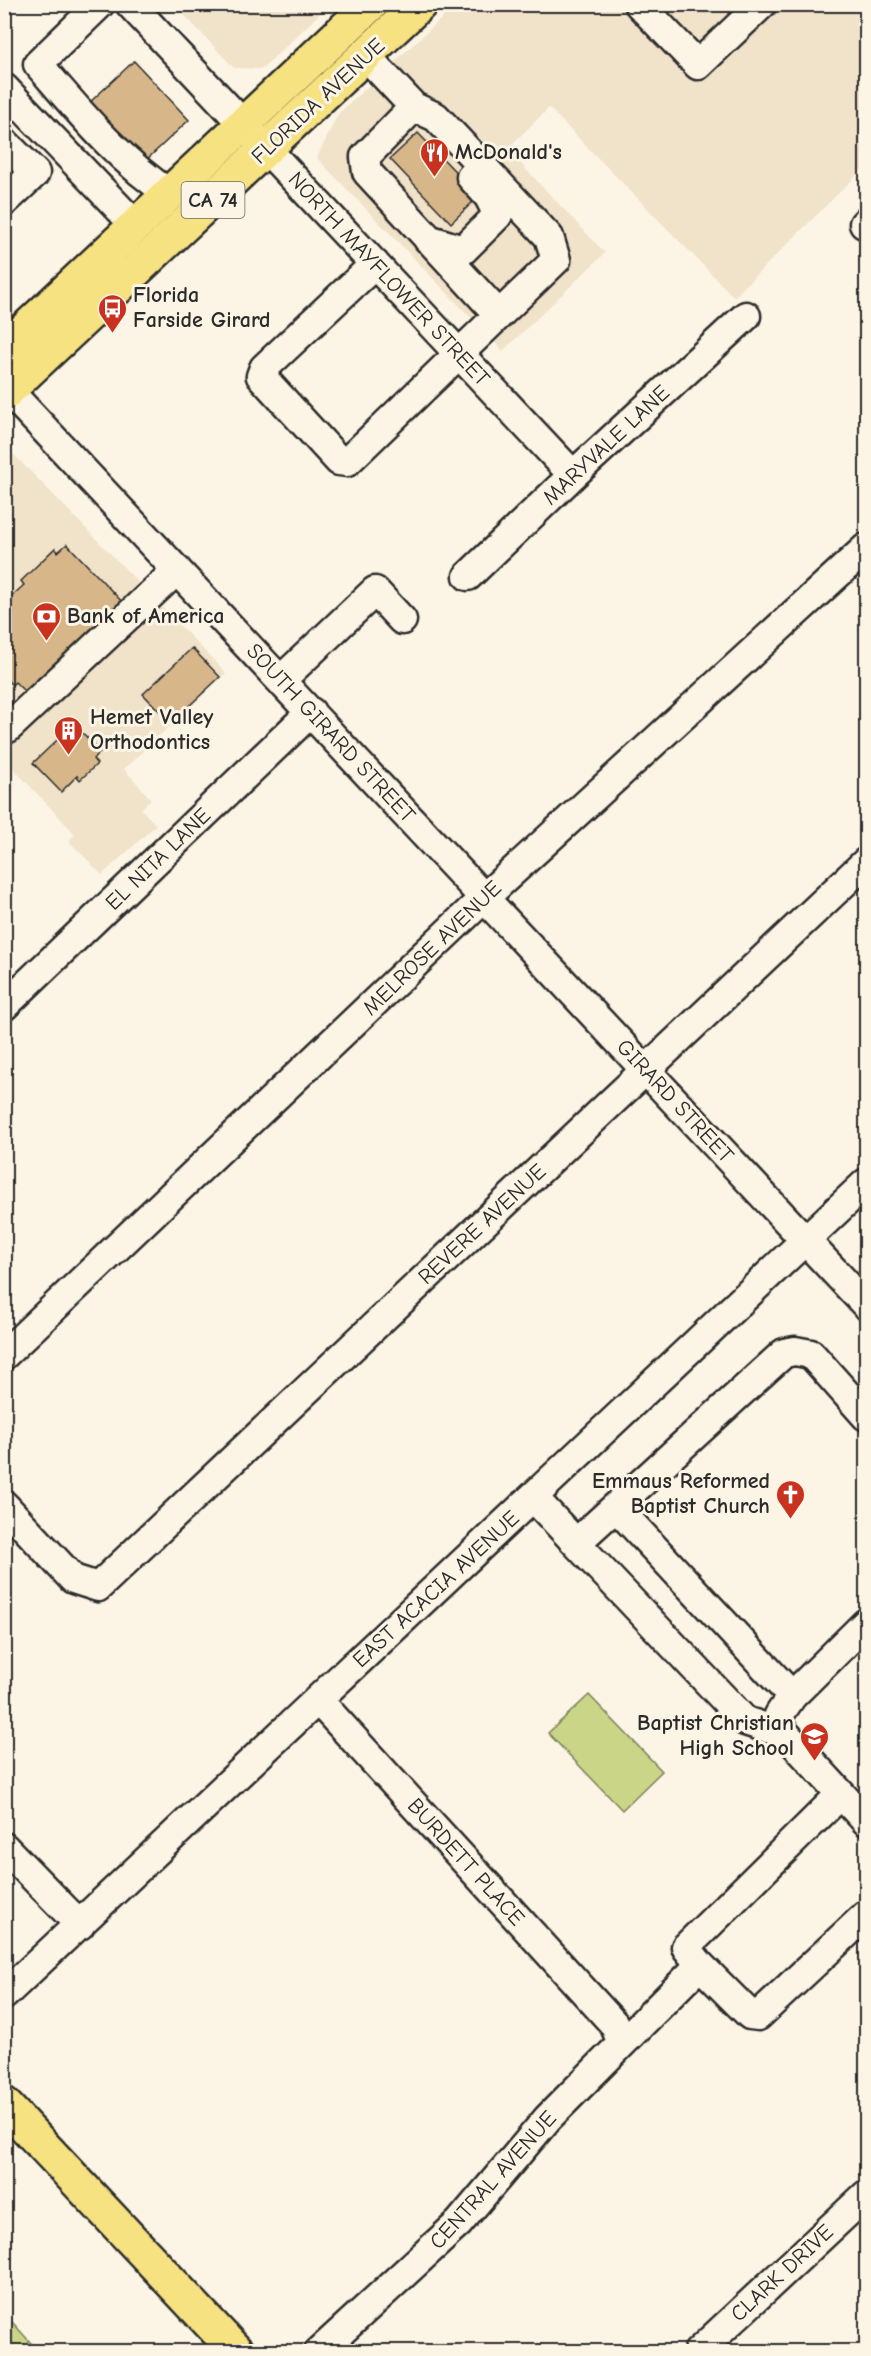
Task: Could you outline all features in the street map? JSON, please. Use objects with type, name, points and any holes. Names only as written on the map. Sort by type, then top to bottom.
[{"type":"main road","name":"FLORIDA AVENUE","points":[[4,349],[371,4]]},
{"type":"main road","name":"FLORIDA AVENUE","points":[[6,390],[420,4]]},
{"type":"main road","points":[[4,2104],[237,2352]]},
{"type":"street","points":[[100,4],[38,64],[106,140],[145,178],[170,194]]},
{"type":"street","points":[[639,4],[698,65],[762,4]]},
{"type":"street","name":"NORTH MAYFLOWER STREET","points":[[134,6],[573,475]]},
{"type":"street","points":[[366,56],[549,237],[556,260],[346,462],[339,461],[261,376],[264,368],[375,264]]},
{"type":"street","points":[[4,88],[136,226]]},
{"type":"street","points":[[425,112],[365,157],[367,172],[499,315]]},
{"type":"street","points":[[425,112],[440,143],[489,196],[498,215],[463,250],[428,239]]},
{"type":"street","points":[[4,142],[35,173]]},
{"type":"street","points":[[4,202],[62,149]]},
{"type":"street","name":"MARYVALE LANE","points":[[468,576],[573,475],[746,316]]},
{"type":"street","name":"SOUTH GIRARD STREET","points":[[6,390],[484,897]]},
{"type":"street","name":"MELROSE AVENUE","points":[[4,1355],[484,897],[867,548]]},
{"type":"street","points":[[8,728],[177,570]]},
{"type":"street","points":[[281,680],[375,591],[402,620]]},
{"type":"street","name":"EL NITA LANE","points":[[4,1006],[311,712]]},
{"type":"street","name":"REVERE AVENUE","points":[[4,1505],[73,1579],[98,1587],[867,862]]},
{"type":"street","name":"GIRARD STREET","points":[[484,897],[867,1305]]},
{"type":"street","name":"EAST ACACIA AVENUE","points":[[4,1995],[867,1183]]},
{"type":"street","points":[[576,1544],[783,1353],[795,1351],[811,1354],[867,1416]]},
{"type":"street","points":[[533,1497],[745,1721],[770,1729],[780,1728]]},
{"type":"street","points":[[616,1507],[792,1696]]},
{"type":"street","points":[[867,1623],[792,1696],[779,1715],[780,1728],[867,1821]]},
{"type":"street","name":"BURDETT PLACE","points":[[318,1700],[618,2033]]},
{"type":"street","points":[[841,1794],[686,1947],[700,1965],[750,2015],[758,2016],[867,1915]]},
{"type":"street","points":[[4,1847],[80,1925]]},
{"type":"street","name":"CENTRAL AVENUE","points":[[319,2352],[459,2223],[618,2033],[700,1965]]},
{"type":"street","name":"CLARK DRIVE","points":[[698,2352],[867,2195]]},
{"type":"shaded area","points":[[175,5],[329,5],[262,69],[234,68]]},
{"type":"shaded area","points":[[456,5],[866,5],[866,166],[734,297],[549,108],[507,149],[605,253],[503,351],[317,158],[338,114]]},
{"type":"shaded area","points":[[5,449],[10,451],[41,482],[226,673],[124,769],[151,799],[141,809],[156,825],[102,875],[69,841],[75,834],[12,767],[5,772]]},
{"type":"green space","points":[[589,1695],[662,1771],[622,1810],[548,1733]]},
{"type":"green space","points":[[5,2314],[38,2351],[5,2351]]},
{"type":"building","points":[[134,61],[189,120],[143,163],[88,104]]},
{"type":"building","name":"McDonald's","points":[[418,133],[479,196],[451,223],[390,159]]},
{"type":"building","name":"Bank of America","points":[[67,544],[126,606],[30,697],[15,682],[12,685],[4,677],[4,603],[24,585],[21,581],[55,548],[58,552]]},
{"type":"building","points":[[192,648],[220,677],[171,723],[143,694]]},
{"type":"building","name":"Hemet Valley Orthodontics","points":[[74,724],[101,752],[93,759],[97,764],[80,780],[77,776],[61,792],[33,763]]},
{"type":"place","name":"McDonald's","points":[[434,178]]},
{"type":"place","name":"Florida Farside Girard","points":[[112,334]]},
{"type":"place","name":"Bank of America","points":[[46,642]]},
{"type":"place","name":"Hemet Valley Orthodontics","points":[[69,756]]},
{"type":"place","name":"Emmaus Reformed Baptist Church","points":[[791,1520]]},
{"type":"place","name":"Baptist Christian High School","points":[[815,1762]]}]
